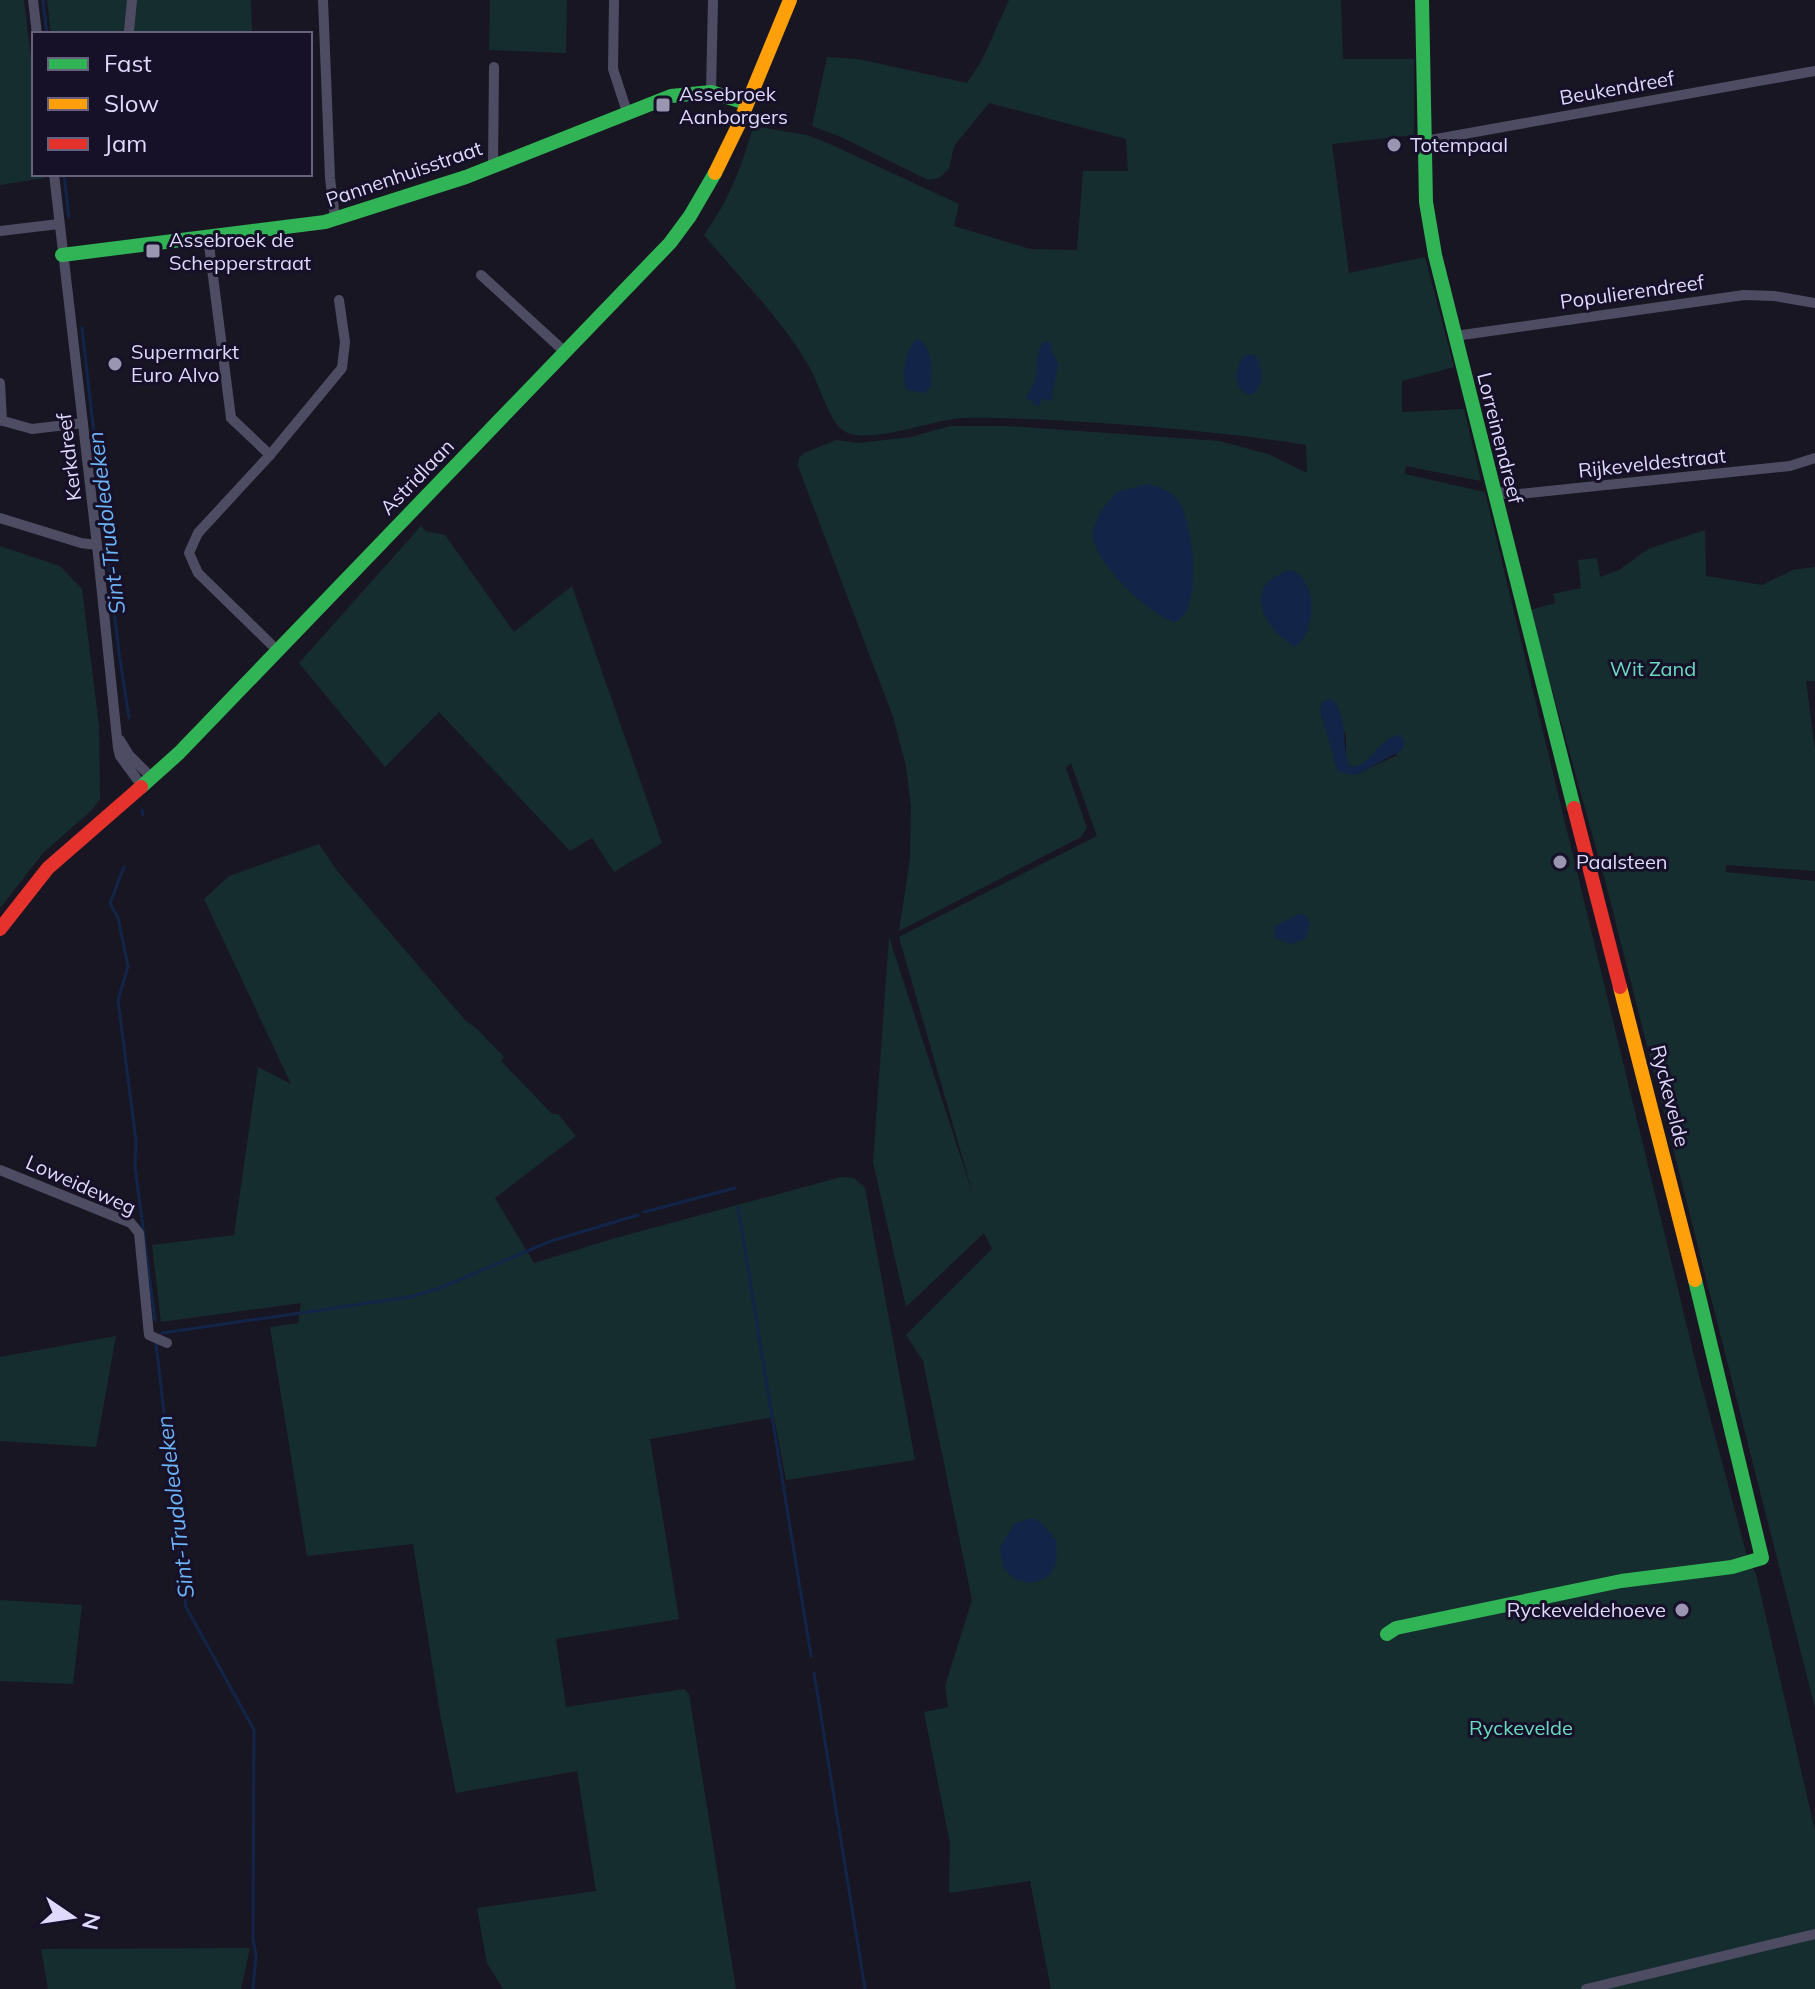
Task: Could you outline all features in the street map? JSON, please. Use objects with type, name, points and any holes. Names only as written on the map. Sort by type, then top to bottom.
[{"type":"street","points":[[33,0],[37,32]]},
{"type":"street","points":[[129,31],[132,0]]},
{"type":"street","points":[[323,0],[330,178],[335,219]]},
{"type":"street","points":[[614,0],[613,69],[627,112]]},
{"type":"street","points":[[711,92],[713,0]]},
{"type":"street","name":"Astridlaan","points":[[0,929],[48,868],[179,753],[681,229],[713,178],[790,0]]},
{"type":"street","name":"Lorreinendreef","points":[[1422,0],[1426,202],[1435,255],[1592,877]]},
{"type":"street","points":[[493,166],[494,67]]},
{"type":"street","name":"Beukendreef","points":[[1425,141],[1815,71]]},
{"type":"street","name":"Pannenhuisstraat","points":[[62,255],[325,222],[493,166],[671,96],[711,92],[746,103]]},
{"type":"street","name":"Kerkdreef","points":[[54,176],[118,735],[147,782]]},
{"type":"street","points":[[0,231],[59,224]]},
{"type":"street","points":[[208,237],[231,418],[270,455]]},
{"type":"street","points":[[481,275],[565,352]]},
{"type":"street","name":"Populierendreef","points":[[1455,336],[1744,295],[1815,303]]},
{"type":"street","points":[[277,650],[198,573],[189,553],[198,533],[270,455],[342,368],[345,342],[339,300]]},
{"type":"street","points":[[0,383],[4,413],[1,421],[32,429],[83,423]]},
{"type":"street","name":"Rijkeveldestraat","points":[[1493,490],[1510,495],[1604,486],[1790,466],[1815,458]]},
{"type":"street","points":[[0,518],[97,545]]},
{"type":"street","name":"Ryckevelde","points":[[1387,1634],[1396,1628],[1621,1581],[1732,1567],[1762,1558],[1670,1179],[1592,877]]},
{"type":"street","points":[[0,1186],[4,1172]]},
{"type":"street","name":"Loweideweg","points":[[4,1172],[131,1223],[139,1233],[149,1335],[167,1343]]},
{"type":"street","points":[[1586,1989],[1815,1934]]},
{"type":"green space","points":[[0,0],[24,0],[32,66],[32,176],[45,178],[0,185]]},
{"type":"green space","points":[[47,0],[251,0],[252,32],[51,32]]},
{"type":"green space","points":[[490,0],[567,0],[566,53],[489,50]]},
{"type":"green space","points":[[1009,0],[1341,0],[1343,59],[1414,59],[1414,135],[1332,144],[1349,273],[1425,257],[1454,367],[1402,381],[1402,412],[1464,409],[1481,481],[1406,466],[1405,474],[1485,492],[1698,1372],[1747,1556],[1756,1574],[1815,1831],[1815,1989],[1051,1989],[1030,1881],[949,1893],[950,1843],[924,1712],[948,1707],[945,1686],[972,1600],[923,1361],[906,1335],[992,1249],[984,1233],[906,1307],[873,1162],[889,937],[974,1198],[899,937],[1097,836],[1071,763],[1066,768],[1087,828],[1081,837],[899,931],[910,859],[911,808],[906,766],[893,717],[798,466],[799,458],[836,440],[859,443],[911,437],[950,426],[1008,426],[1219,441],[1268,454],[1307,473],[1306,445],[1204,432],[997,418],[950,419],[868,435],[855,435],[839,426],[796,346],[772,313],[704,235],[734,183],[753,126],[807,135],[959,204],[954,226],[1030,249],[1077,250],[1083,171],[1128,171],[1126,139],[989,103],[954,146],[949,169],[939,178],[928,180],[812,126],[827,57],[858,59],[967,83],[982,60]],"holes":[[[1331,699],[1346,736],[1346,759],[1350,767],[1370,759],[1384,742],[1397,755],[1355,775],[1334,761],[1322,717],[1322,702]]]},
{"type":"green space","points":[[421,526],[426,531],[445,535],[514,632],[572,586],[662,843],[614,872],[592,838],[570,851],[439,712],[385,767],[299,663]]},
{"type":"green space","name":"Wit Zand","points":[[1705,530],[1706,576],[1762,585],[1793,570],[1815,567],[1815,681],[1806,681],[1815,750],[1815,871],[1726,865],[1726,872],[1815,881],[1815,1708],[1606,884],[1530,610],[1555,603],[1553,594],[1581,588],[1578,560],[1597,558],[1600,577],[1619,570],[1648,549]]},
{"type":"green space","points":[[0,546],[60,566],[82,589],[99,726],[100,799],[92,810],[43,853],[0,908]]},
{"type":"green space","points":[[319,844],[338,872],[464,1019],[504,1057],[501,1061],[552,1114],[558,1114],[576,1136],[495,1198],[534,1263],[841,1177],[854,1178],[865,1188],[915,1460],[786,1480],[774,1417],[650,1439],[679,1619],[556,1639],[566,1707],[684,1689],[689,1694],[736,1989],[503,1989],[487,1963],[477,1908],[596,1891],[577,1771],[456,1793],[413,1544],[307,1556],[270,1327],[298,1323],[301,1303],[161,1322],[152,1245],[234,1235],[258,1067],[291,1084],[204,899],[229,876]]},
{"type":"green space","points":[[116,1336],[96,1447],[0,1441],[0,1357]]},
{"type":"green space","points":[[0,1600],[82,1605],[73,1684],[0,1681]]},
{"type":"green space","points":[[250,1948],[241,1989],[48,1989],[41,1949]]},
{"type":"water","points":[[917,338],[923,342],[931,361],[930,389],[924,393],[907,390],[904,377],[907,356]]},
{"type":"water","points":[[1044,341],[1051,343],[1058,364],[1052,398],[1050,401],[1041,399],[1040,406],[1026,399],[1035,381],[1038,355]]},
{"type":"water","points":[[1247,354],[1256,356],[1261,373],[1258,388],[1250,395],[1240,388],[1236,376],[1239,364]]},
{"type":"water","points":[[1148,484],[1176,498],[1188,525],[1193,583],[1184,614],[1175,622],[1152,610],[1125,587],[1103,560],[1093,536],[1098,518],[1117,492]]},
{"type":"water","points":[[1290,570],[1306,584],[1311,607],[1307,630],[1295,647],[1273,629],[1262,607],[1261,596],[1265,586],[1275,577]]},
{"type":"water","points":[[1331,699],[1337,705],[1343,722],[1350,767],[1364,762],[1392,737],[1399,735],[1405,740],[1402,750],[1356,775],[1338,772],[1320,710],[1323,701]]},
{"type":"water","points":[[1298,914],[1305,915],[1310,923],[1306,938],[1292,944],[1275,938],[1274,927]]},
{"type":"water","points":[[1030,1518],[1041,1522],[1056,1540],[1056,1562],[1045,1578],[1023,1582],[1009,1574],[1003,1565],[1000,1548],[1014,1524]]},
{"type":"waterway","name":"Sint-Trudoledeken","points":[[43,0],[47,32]]},
{"type":"waterway","name":"Sint-Trudoledeken","points":[[64,176],[69,217]]},
{"type":"waterway","name":"Sint-Trudoledeken","points":[[82,328],[129,718]]},
{"type":"waterway","name":"Sint-Trudoledeken","points":[[142,810],[143,815]]},
{"type":"waterway","name":"Sint-Trudoledeken","points":[[124,867],[110,903],[118,918],[128,966],[118,1000],[155,1320]]},
{"type":"waterway","points":[[644,1212],[735,1188]]},
{"type":"waterway","points":[[738,1207],[811,1656]]},
{"type":"waterway","points":[[162,1333],[410,1297],[440,1288],[551,1241],[638,1215]]},
{"type":"waterway","name":"Sint-Trudoledeken","points":[[156,1343],[186,1607],[254,1730],[253,1940],[256,1955],[253,1989]]},
{"type":"waterway","points":[[814,1673],[865,1989]]},
{"type":"traffic: fast","points":[[1422,0],[1426,202],[1435,255],[1574,808]]},
{"type":"traffic: fast","points":[[62,255],[325,222],[466,177],[671,96],[711,92],[746,103]]},
{"type":"traffic: fast","points":[[141,787],[179,753],[670,243],[715,173]]},
{"type":"traffic: fast","points":[[1387,1634],[1396,1628],[1621,1581],[1732,1567],[1762,1558],[1695,1280]]},
{"type":"traffic: slow","points":[[715,173],[738,126],[790,0]]},
{"type":"traffic: slow","points":[[1620,987],[1695,1280]]},
{"type":"traffic: jam","points":[[0,929],[48,868],[141,787]]},
{"type":"traffic: jam","points":[[1574,808],[1620,987]]},
{"type":"place","name":"Assebroek Aanborgers","points":[[663,105]]},
{"type":"place","name":"Totempaal","points":[[1394,145]]},
{"type":"place","name":"Assebroek de Schepperstraat","points":[[153,251]]},
{"type":"place","name":"Supermarkt Euro Alvo","points":[[115,364]]},
{"type":"place","name":"Paalsteen","points":[[1560,862]]},
{"type":"place","name":"Ryckeveldehoeve","points":[[1682,1610]]}]
